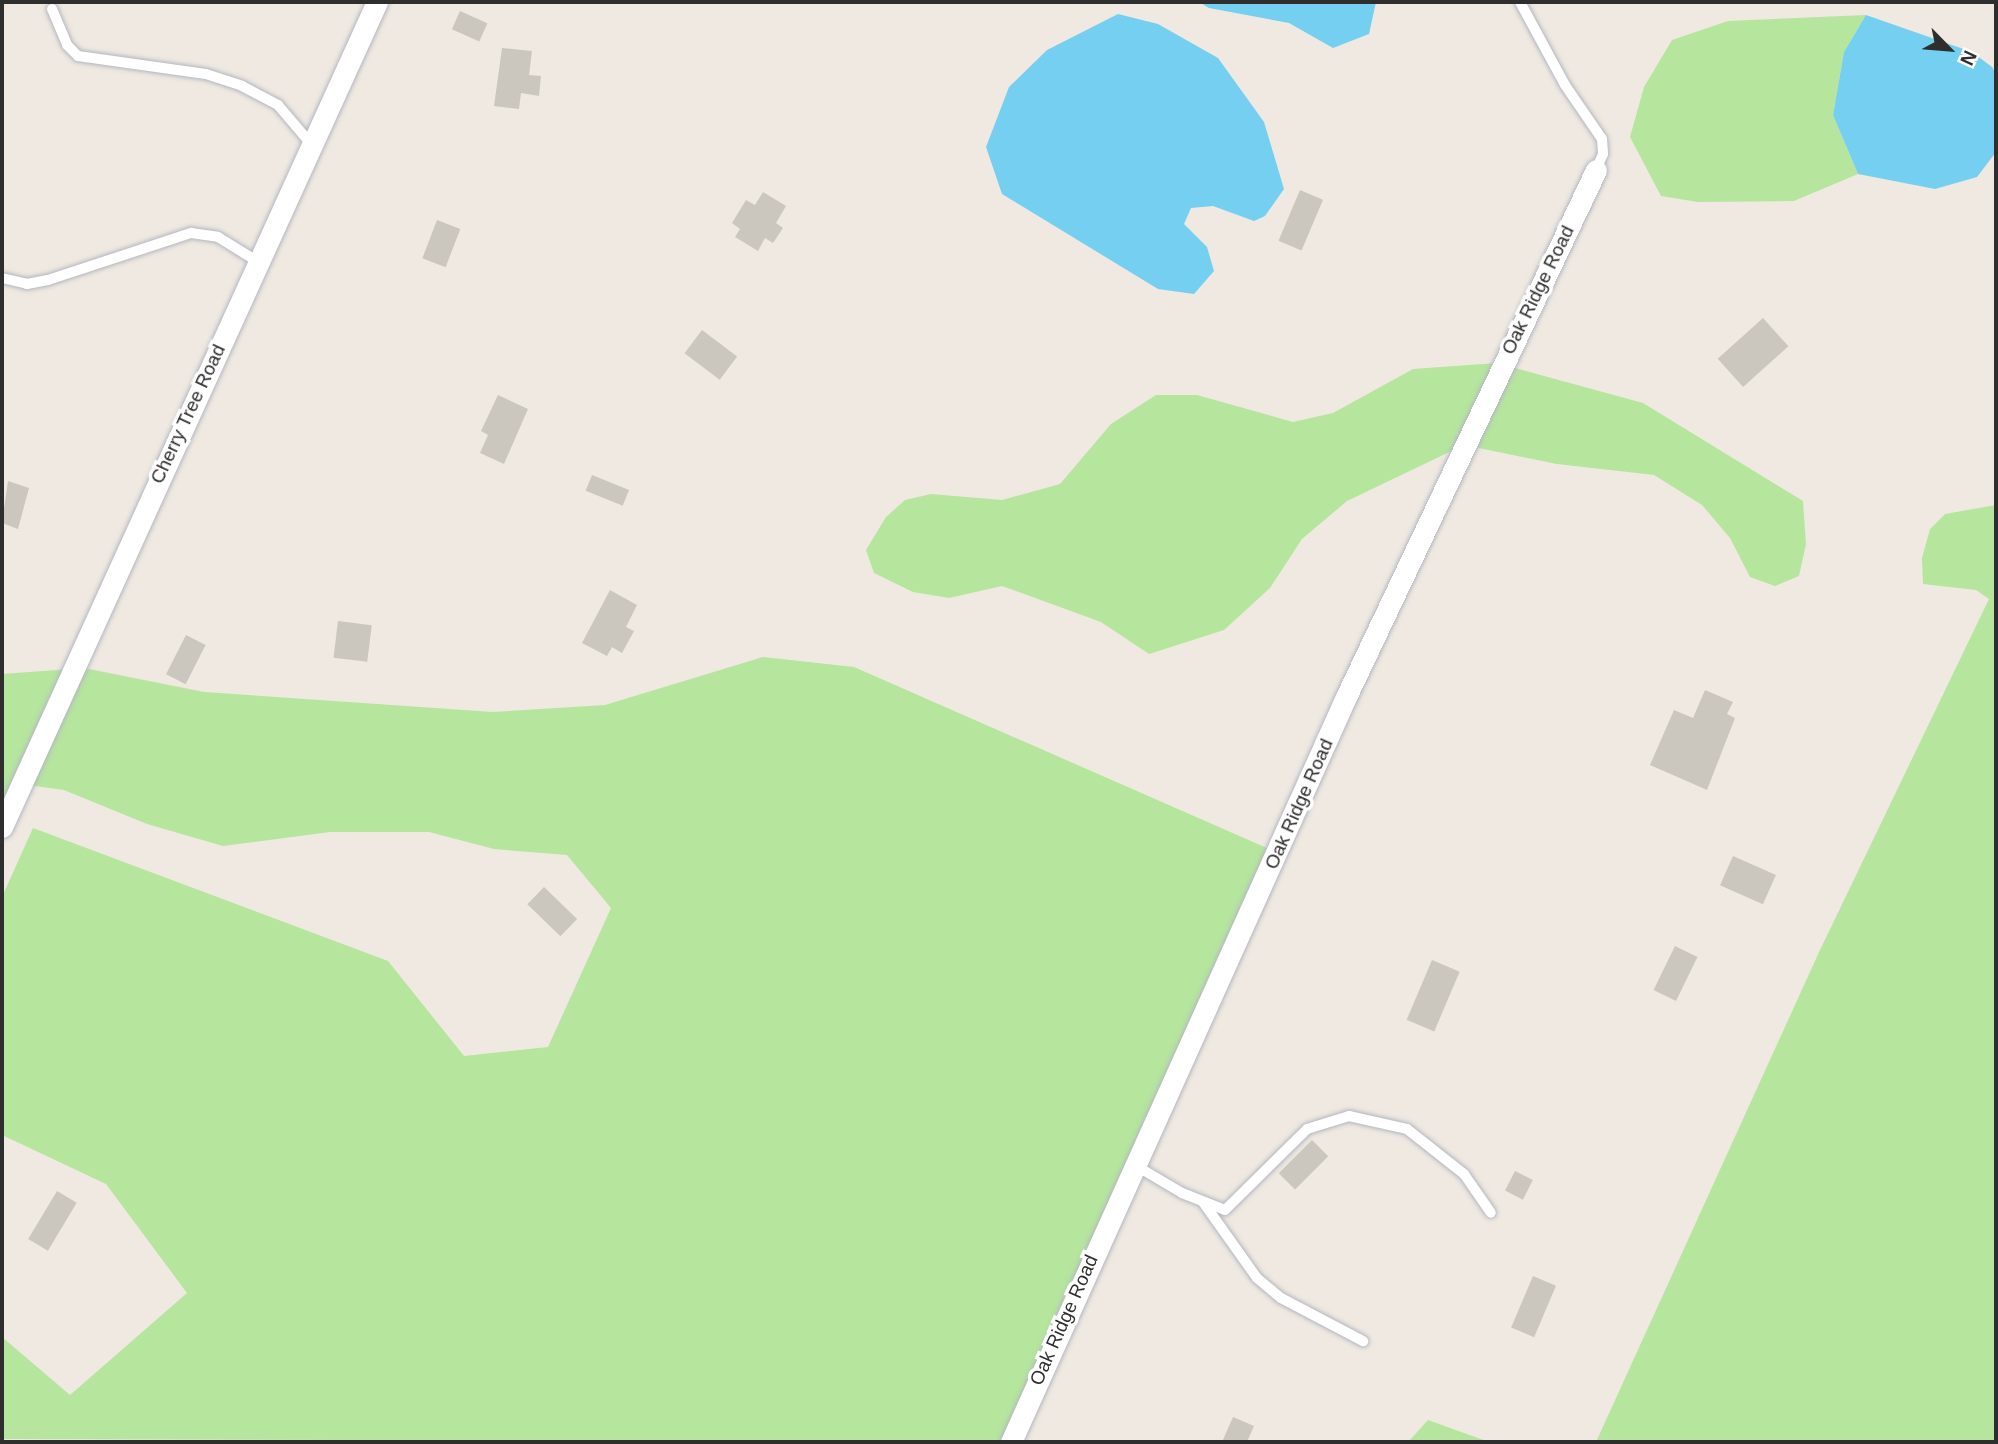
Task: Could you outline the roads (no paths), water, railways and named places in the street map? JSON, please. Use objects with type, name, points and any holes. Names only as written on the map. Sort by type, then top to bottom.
[{"type":"street","name":"Cherry Tree Road","points":[[2,827],[162,468],[314,148],[377,2]]},
{"type":"street","name":"Oak Ridge Road","points":[[1011,1442],[1133,1164],[1351,685],[1595,170]]},
{"type":"lane","points":[[1519,3],[1565,85],[1602,139],[1603,154],[1595,170]]},
{"type":"lane","points":[[52,9],[67,45],[78,56],[206,74],[242,86],[278,106],[299,124],[314,148]]},
{"type":"lane","points":[[2,278],[27,284],[48,281],[191,233],[218,237],[260,263]]},
{"type":"lane","points":[[1133,1164],[1203,1202],[1226,1210],[1307,1129],[1349,1116],[1407,1129],[1464,1174],[1491,1213]]},
{"type":"lane","points":[[1203,1202],[1258,1278],[1281,1298],[1363,1341]]},
{"type":"water","points":[[1199,2],[1376,2],[1369,34],[1333,48],[1289,23],[1209,8]]},
{"type":"water","points":[[1118,14],[1158,24],[1218,58],[1264,122],[1284,189],[1265,216],[1254,221],[1213,206],[1191,208],[1184,224],[1207,247],[1214,271],[1194,294],[1158,289],[1002,194],[986,147],[1009,87],[1047,50]]},
{"type":"water","points":[[1866,15],[1972,52],[1992,67],[1996,73],[1996,152],[1977,177],[1935,189],[1858,174],[1833,115],[1844,52]]}]
